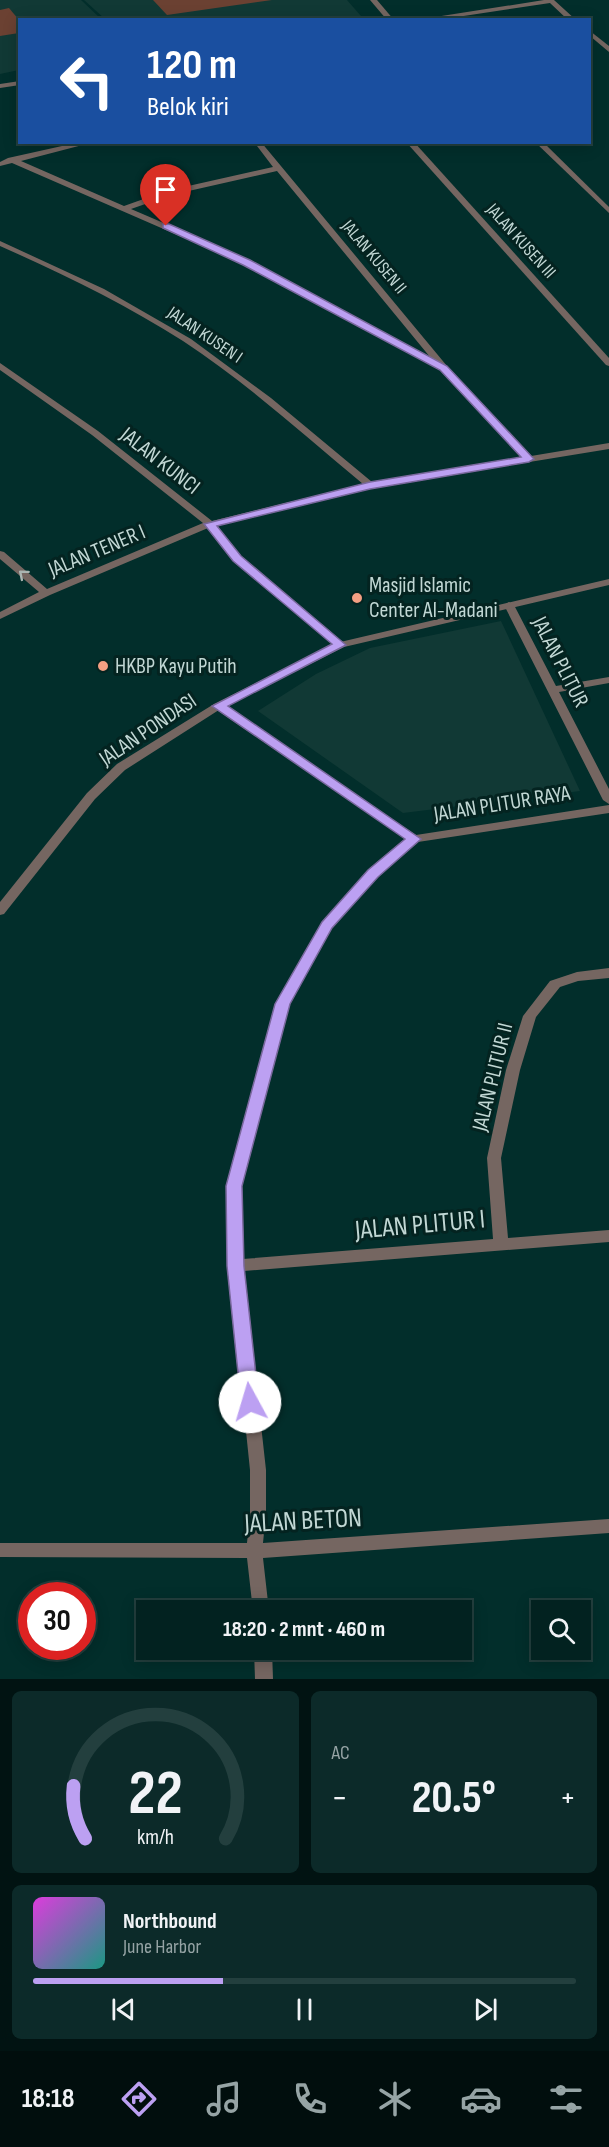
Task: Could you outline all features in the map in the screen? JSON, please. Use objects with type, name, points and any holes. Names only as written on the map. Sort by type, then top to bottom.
[{"type":"street","points":[[373,0],[389,18]]},
{"type":"street","points":[[432,18],[551,0],[571,18]]},
{"type":"street","points":[[591,34],[609,50]]},
{"type":"street","points":[[0,86],[18,83]]},
{"type":"street","points":[[0,164],[82,144]]},
{"type":"street","name":"JALAN KUSEN II","points":[[259,144],[444,368],[529,459]]},
{"type":"street","name":"JALAN KUSEN III","points":[[411,144],[609,363]]},
{"type":"street","points":[[540,144],[609,212]]},
{"type":"street","name":"JALAN KUSEN II","points":[[11,160],[247,262],[444,368]]},
{"type":"street","points":[[125,208],[169,193],[278,168]]},
{"type":"street","name":"JALAN KUSEN I","points":[[0,243],[72,275],[160,323],[245,382],[370,485]]},
{"type":"street","name":"JALAN KUNCI","points":[[0,366],[95,433],[210,524],[237,559],[340,645]]},
{"type":"street","name":"JALAN TENER I","points":[[0,616],[46,593],[210,524],[370,485],[609,446]]},
{"type":"street","points":[[0,554],[46,593]]},
{"type":"street","name":"JALAN PONDASI","points":[[0,911],[92,796],[121,767],[218,706],[340,645],[609,582]]},
{"type":"street","name":"JALAN PLITUR","points":[[509,605],[609,800]]},
{"type":"street","points":[[553,690],[609,680]]},
{"type":"street","points":[[218,706],[414,839]]},
{"type":"street","name":"JALAN PLITUR RAYA","points":[[260,1600],[254,1551],[258,1514],[258,1470],[236,1266],[234,1186],[282,1004],[327,925],[373,873],[414,839],[609,809]]},
{"type":"street","name":"JALAN PLITUR II","points":[[501,1244],[494,1158],[513,1070],[530,1016],[555,984],[577,977],[609,973]]},
{"type":"street","name":"JALAN PLITUR I","points":[[236,1266],[609,1236]]},
{"type":"street","name":"JALAN BETON","points":[[0,1550],[254,1551],[609,1526]]},
{"type":"street","points":[[263,1660],[264,1679]]},
{"type":"shaded area","points":[[0,0],[81,0],[100,18],[18,18],[18,70],[0,74]]},
{"type":"shaded area","points":[[84,0],[347,0],[361,16],[347,18],[104,18]]},
{"type":"shaded area","points":[[153,0],[272,0],[167,15]]},
{"type":"shaded area","points":[[9,8],[18,19],[18,33],[0,36],[0,10]]},
{"type":"shaded area","points":[[501,621],[580,791],[403,813],[258,711],[316,674],[370,648]]},
{"type":"place","name":"Masjid Islamic Center Al-Madani","points":[[357,598]]},
{"type":"place","name":"HKBP Kayu Putih","points":[[103,666]]},
{"type":"route","points":[[166,226],[247,262],[444,368],[529,459],[370,485],[210,524],[237,559],[340,645],[218,706],[414,839],[373,873],[327,925],[282,1004],[234,1186],[236,1266],[250,1402]]}]
